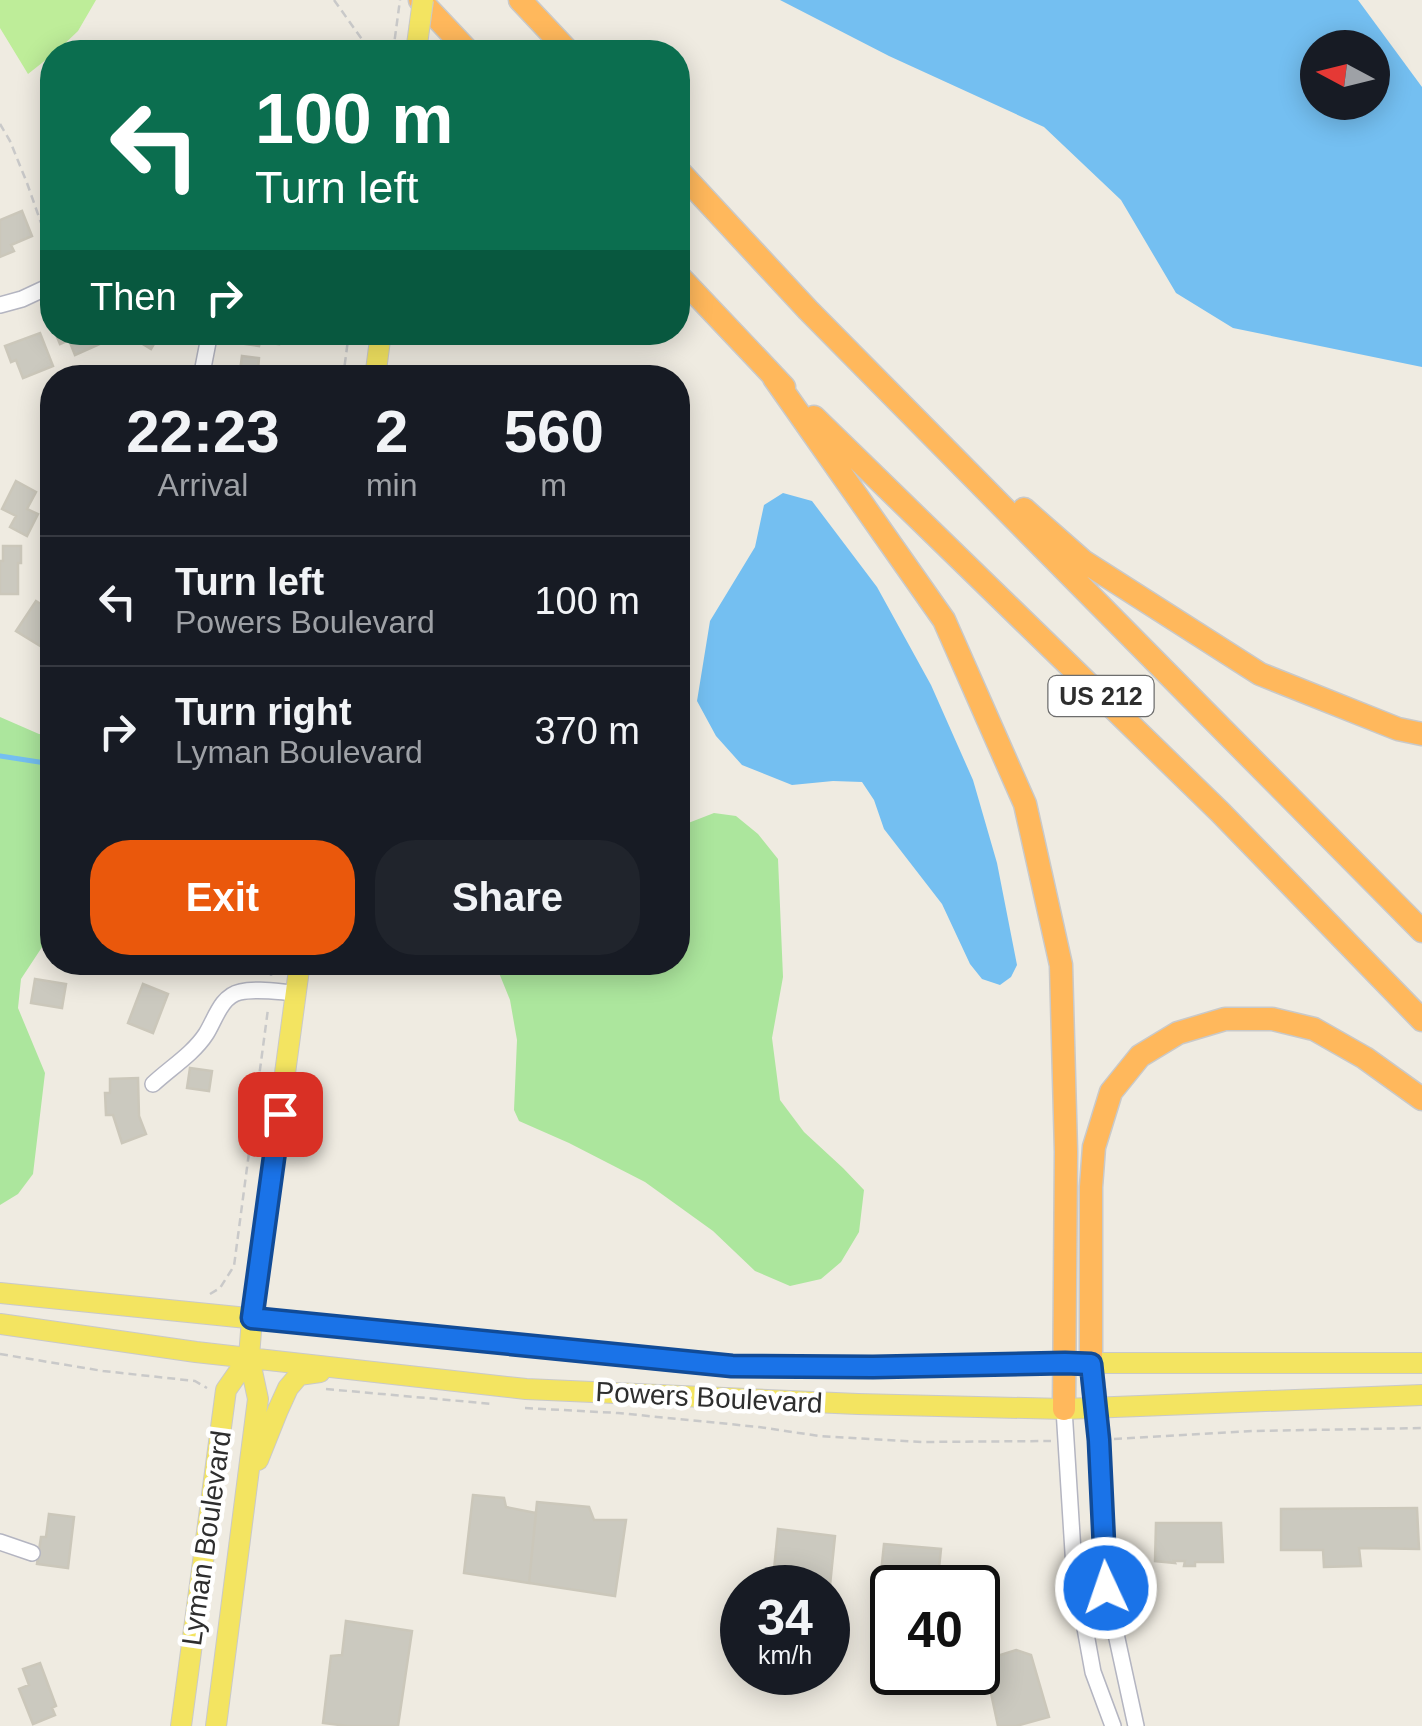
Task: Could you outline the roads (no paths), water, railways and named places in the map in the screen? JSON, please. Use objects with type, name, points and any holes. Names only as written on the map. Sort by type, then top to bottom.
[{"type":"highway","points":[[421,0],[458,40]]},
{"type":"highway","points":[[520,0],[557,40]]},
{"type":"highway","name":"US 212","points":[[690,183],[808,310],[1422,931]]},
{"type":"highway","name":"US 212","points":[[690,288],[774,378],[1220,812],[1422,1020]]},
{"type":"highway","points":[[808,310],[1083,562],[1260,674],[1398,729],[1422,734]]},
{"type":"highway","points":[[774,378],[944,620],[1025,804],[1062,965],[1066,1152],[1064,1409]]},
{"type":"highway","points":[[1096,1408],[1091,1364],[1094,1146],[1111,1092],[1140,1056],[1178,1034],[1225,1020],[1272,1019],[1314,1028],[1422,1099]]},
{"type":"main road","points":[[417,40],[421,0]]},
{"type":"main road","name":"Lyman Boulevard","points":[[216,1726],[258,1399],[248,1357],[252,1318],[298,975]]},
{"type":"main road","name":"Powers Boulevard","points":[[0,1293],[732,1366],[1422,1363]]},
{"type":"main road","name":"Powers Boulevard","points":[[0,1324],[526,1388],[858,1404],[1064,1409],[1422,1395]]},
{"type":"main road","name":"Lyman Boulevard","points":[[181,1726],[226,1390],[248,1357]]},
{"type":"main road","points":[[244,1505],[288,1388],[300,1375],[358,1370]]},
{"type":"street","points":[[0,306],[40,291]]},
{"type":"street","points":[[153,1084],[204,1037],[228,998],[242,991],[296,993]]},
{"type":"street","points":[[1096,1408],[1106,1588],[1136,1726]]},
{"type":"street","points":[[1064,1409],[1074,1568],[1093,1672],[1113,1726]]},
{"type":"street","points":[[0,1542],[32,1554]]},
{"type":"water","points":[[780,0],[1358,0],[1380,30],[1300,30],[1300,120],[1390,120],[1390,44],[1422,87],[1422,367],[1233,328],[1176,293],[1121,200],[1044,127],[889,56]]},
{"type":"water","points":[[783,493],[812,501],[877,587],[931,685],[973,780],[997,863],[1017,965],[1011,977],[1000,985],[982,979],[970,964],[942,904],[884,829],[874,800],[862,782],[792,785],[742,765],[716,736],[697,701],[710,621],[755,547],[764,505]]},
{"type":"waterway","points":[[0,756],[40,762]]}]
